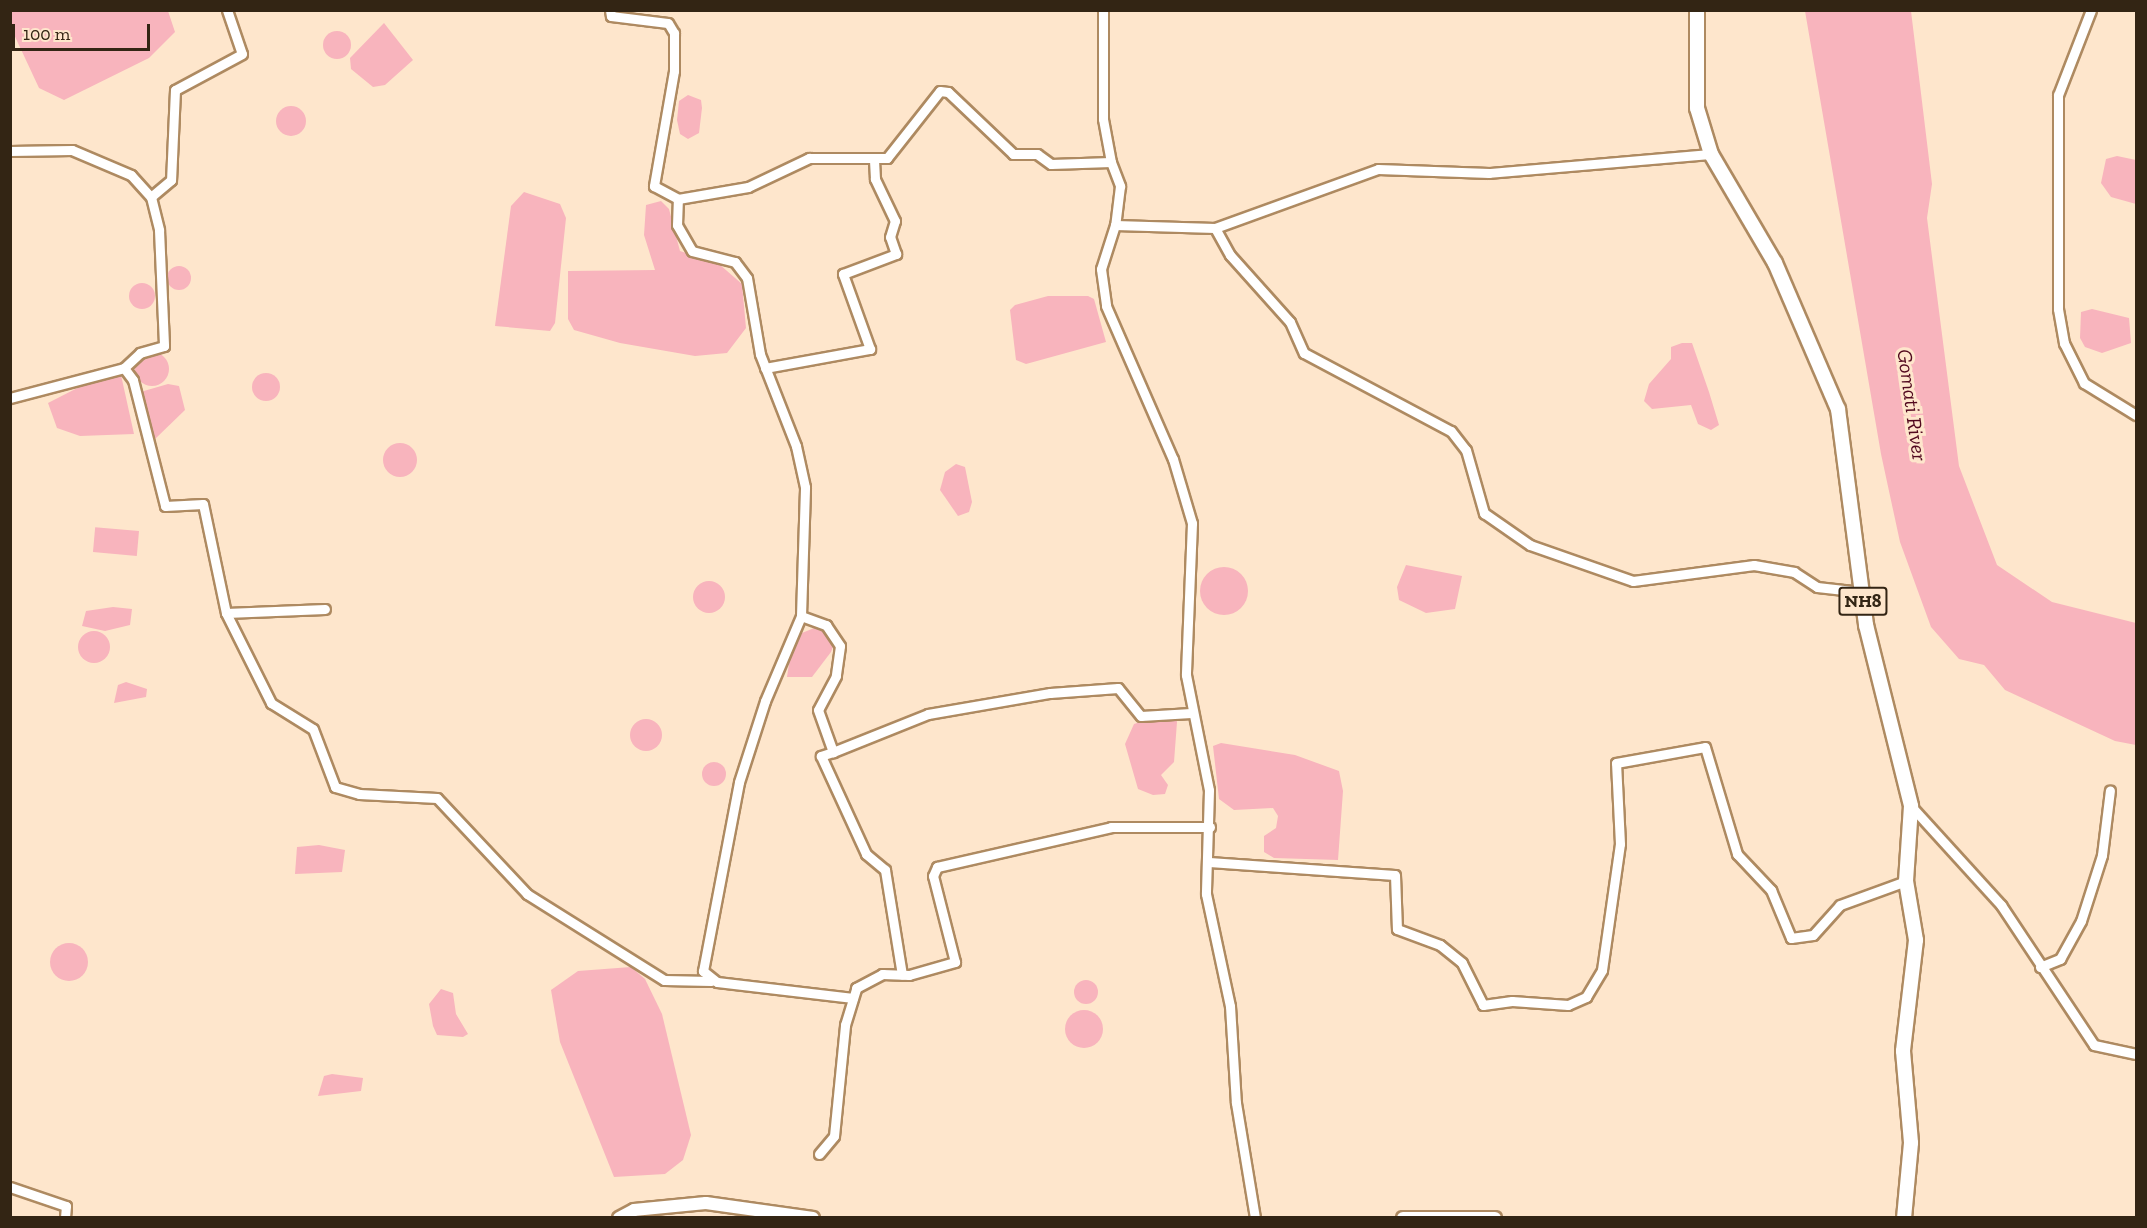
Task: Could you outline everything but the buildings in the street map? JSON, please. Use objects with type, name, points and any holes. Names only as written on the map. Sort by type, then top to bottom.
[{"type":"highway","name":"NH8","points":[[1697,10],[1697,108],[1711,154],[1775,263],[1838,409],[1862,592],[1911,806],[1906,881],[1916,940],[1903,1051],[1911,1143],[1904,1218]]},
{"type":"main road","points":[[619,1218],[634,1210],[706,1203],[813,1218]]},
{"type":"main road","points":[[1403,1218],[1495,1218]]},
{"type":"street","points":[[151,197],[171,180],[175,90],[242,54],[227,10]]},
{"type":"street","points":[[610,10],[611,16],[668,23],[674,33],[674,71],[654,186],[678,199],[748,187],[809,158],[874,161],[895,153],[940,91],[948,92],[1013,154],[1037,154],[1050,164],[1111,162]]},
{"type":"street","points":[[1103,10],[1103,119],[1111,162],[1120,186],[1115,225],[1101,269],[1106,306],[1173,459],[1192,523],[1186,675],[1191,713],[1203,751],[1210,827],[1206,894],[1230,1006],[1236,1103],[1255,1218]]},
{"type":"street","points":[[2091,10],[2058,95],[2058,309],[2064,343],[2084,383],[2136,415]]},
{"type":"street","points":[[10,151],[72,150],[131,175],[151,197],[159,230],[164,346],[140,353],[124,368],[10,398]]},
{"type":"street","points":[[1115,225],[1215,228],[1378,169],[1489,173],[1711,154]]},
{"type":"street","points":[[765,368],[870,349],[843,274],[896,254],[890,237],[895,221],[875,179],[874,161]]},
{"type":"street","points":[[678,199],[677,225],[692,251],[735,262],[747,278],[765,368],[796,446],[805,487],[801,616],[765,700],[739,782],[703,970],[717,981]]},
{"type":"street","points":[[1215,228],[1230,255],[1290,322],[1304,353],[1451,431],[1467,450],[1484,513],[1530,545],[1633,581],[1754,565],[1794,572],[1817,587],[1862,592]]},
{"type":"street","points":[[124,368],[133,380],[165,506],[203,504],[226,613],[271,703],[313,729],[334,787],[359,794],[437,798],[507,875],[548,908],[664,980],[717,981],[853,998]]},
{"type":"street","points":[[226,613],[325,609]]},
{"type":"street","points":[[801,616],[826,624],[840,646],[836,676],[818,710],[832,752]]},
{"type":"street","points":[[902,975],[885,870],[866,854],[821,756],[928,714],[1050,693],[1118,688],[1142,716],[1191,713]]},
{"type":"street","points":[[1209,862],[1395,875],[1397,929],[1440,945],[1462,963],[1484,1005],[1512,1000],[1568,1005],[1586,997],[1602,970],[1620,844],[1616,763],[1705,747],[1737,854],[1771,890],[1791,938],[1813,935],[1840,905],[1906,881]]},
{"type":"street","points":[[2040,967],[2060,959],[2081,921],[2102,855],[2110,790]]},
{"type":"street","points":[[1911,806],[2001,905],[2040,967],[2094,1045],[2136,1054]]},
{"type":"street","points":[[819,1154],[834,1136],[855,988],[882,974],[902,975],[955,962],[933,876],[937,867],[1111,827],[1210,827]]},
{"type":"street","points":[[10,1187],[66,1206],[65,1218]]},
{"type":"water","points":[[10,11],[168,11],[175,32],[149,58],[64,100],[39,88],[11,28]]},
{"type":"water","name":"Gomati River","points":[[1805,11],[1911,11],[1932,184],[1927,218],[1959,466],[1997,565],[2052,602],[2136,623],[2136,745],[2115,741],[2005,690],[1984,665],[1959,659],[1931,627],[1900,542],[1881,454]]},
{"type":"water","points":[[384,23],[413,60],[385,85],[373,87],[351,69],[350,58]]},
{"type":"water","points":[[337,31],[347,35],[351,45],[347,55],[337,59],[327,55],[323,45],[327,35]]},
{"type":"water","points":[[688,95],[701,100],[702,108],[699,133],[688,139],[680,134],[677,120],[679,101]]},
{"type":"water","points":[[291,106],[297,107],[305,115],[305,127],[297,135],[291,136],[285,135],[277,127],[276,121],[277,115],[285,107]]},
{"type":"water","points":[[2117,156],[2136,160],[2136,204],[2111,197],[2101,183],[2106,159]]},
{"type":"water","points":[[524,192],[560,204],[566,218],[555,323],[550,331],[495,326],[511,206]]},
{"type":"water","points":[[661,201],[669,209],[680,251],[719,264],[742,284],[746,328],[727,353],[695,356],[620,343],[574,330],[568,319],[568,271],[655,270],[644,235],[646,205]]},
{"type":"water","points":[[179,266],[184,267],[190,273],[190,283],[184,289],[179,290],[174,289],[168,283],[167,278],[168,273],[174,267]]},
{"type":"water","points":[[142,283],[151,287],[155,296],[151,305],[142,309],[133,305],[129,296],[133,287]]},
{"type":"water","points":[[1048,296],[1088,296],[1094,299],[1106,342],[1026,364],[1016,360],[1010,310],[1015,305]]},
{"type":"water","points":[[2092,309],[2129,318],[2131,343],[2102,353],[2085,347],[2080,338],[2081,312]]},
{"type":"water","points":[[1682,343],[1692,343],[1709,392],[1719,425],[1711,430],[1698,424],[1691,405],[1652,409],[1644,401],[1649,384],[1671,359],[1671,347]]},
{"type":"water","points":[[152,352],[164,357],[169,369],[164,381],[152,386],[140,381],[135,369],[140,357]]},
{"type":"water","points":[[266,373],[276,377],[280,387],[276,397],[266,401],[256,397],[252,387],[256,377]]},
{"type":"water","points":[[121,375],[134,434],[80,436],[57,428],[48,403],[93,380]]},
{"type":"water","points":[[168,384],[179,386],[185,410],[154,440],[148,436],[137,393]]},
{"type":"water","points":[[400,443],[412,448],[417,460],[412,472],[400,477],[388,472],[383,460],[388,448]]},
{"type":"water","points":[[956,464],[965,467],[972,502],[969,512],[958,516],[940,490],[945,472]]},
{"type":"water","points":[[95,527],[139,531],[137,556],[93,552]]},
{"type":"water","points":[[1406,565],[1462,576],[1455,609],[1426,613],[1399,600],[1397,587]]},
{"type":"water","points":[[1219,567],[1229,567],[1244,577],[1248,591],[1244,605],[1238,611],[1229,615],[1219,615],[1204,605],[1200,596],[1200,586],[1210,571]]},
{"type":"water","points":[[709,581],[720,586],[725,597],[720,608],[709,613],[698,608],[693,597],[698,586]]},
{"type":"water","points":[[113,607],[132,609],[130,625],[105,631],[82,626],[86,611]]},
{"type":"water","points":[[819,626],[834,644],[831,652],[812,677],[787,677],[790,657],[802,633]]},
{"type":"water","points":[[94,631],[106,635],[110,647],[106,659],[94,663],[82,659],[78,647],[82,635]]},
{"type":"water","points":[[126,682],[147,689],[146,697],[114,703],[118,685]]},
{"type":"water","points":[[1153,718],[1176,718],[1177,722],[1174,762],[1161,775],[1168,785],[1165,794],[1153,795],[1138,789],[1125,744],[1134,724]]},
{"type":"water","points":[[646,719],[657,724],[662,735],[657,746],[646,751],[635,746],[630,735],[635,724]]},
{"type":"water","points":[[1221,743],[1295,755],[1339,771],[1343,791],[1338,860],[1274,858],[1264,852],[1264,836],[1276,828],[1278,816],[1273,808],[1234,810],[1219,799],[1213,746]]},
{"type":"water","points":[[714,762],[722,766],[726,774],[722,782],[714,786],[706,782],[702,774],[706,766]]},
{"type":"water","points":[[319,845],[345,850],[342,872],[295,874],[297,847]]},
{"type":"water","points":[[69,943],[76,944],[82,949],[87,955],[87,969],[82,975],[76,980],[69,981],[62,980],[56,975],[51,969],[50,962],[51,955],[56,949],[62,944]]},
{"type":"water","points":[[631,967],[645,979],[662,1014],[691,1135],[683,1160],[665,1174],[614,1177],[560,1042],[551,990],[578,971]]},
{"type":"water","points":[[1086,980],[1091,981],[1097,987],[1097,997],[1091,1003],[1086,1004],[1081,1003],[1075,997],[1074,992],[1075,987],[1081,981]]},
{"type":"water","points":[[441,989],[453,993],[456,1014],[468,1034],[463,1037],[437,1035],[429,1004]]},
{"type":"water","points":[[1084,1010],[1098,1015],[1103,1029],[1098,1043],[1084,1048],[1070,1043],[1065,1029],[1070,1015]]},
{"type":"water","points":[[332,1074],[363,1078],[361,1091],[318,1096],[324,1076]]}]
